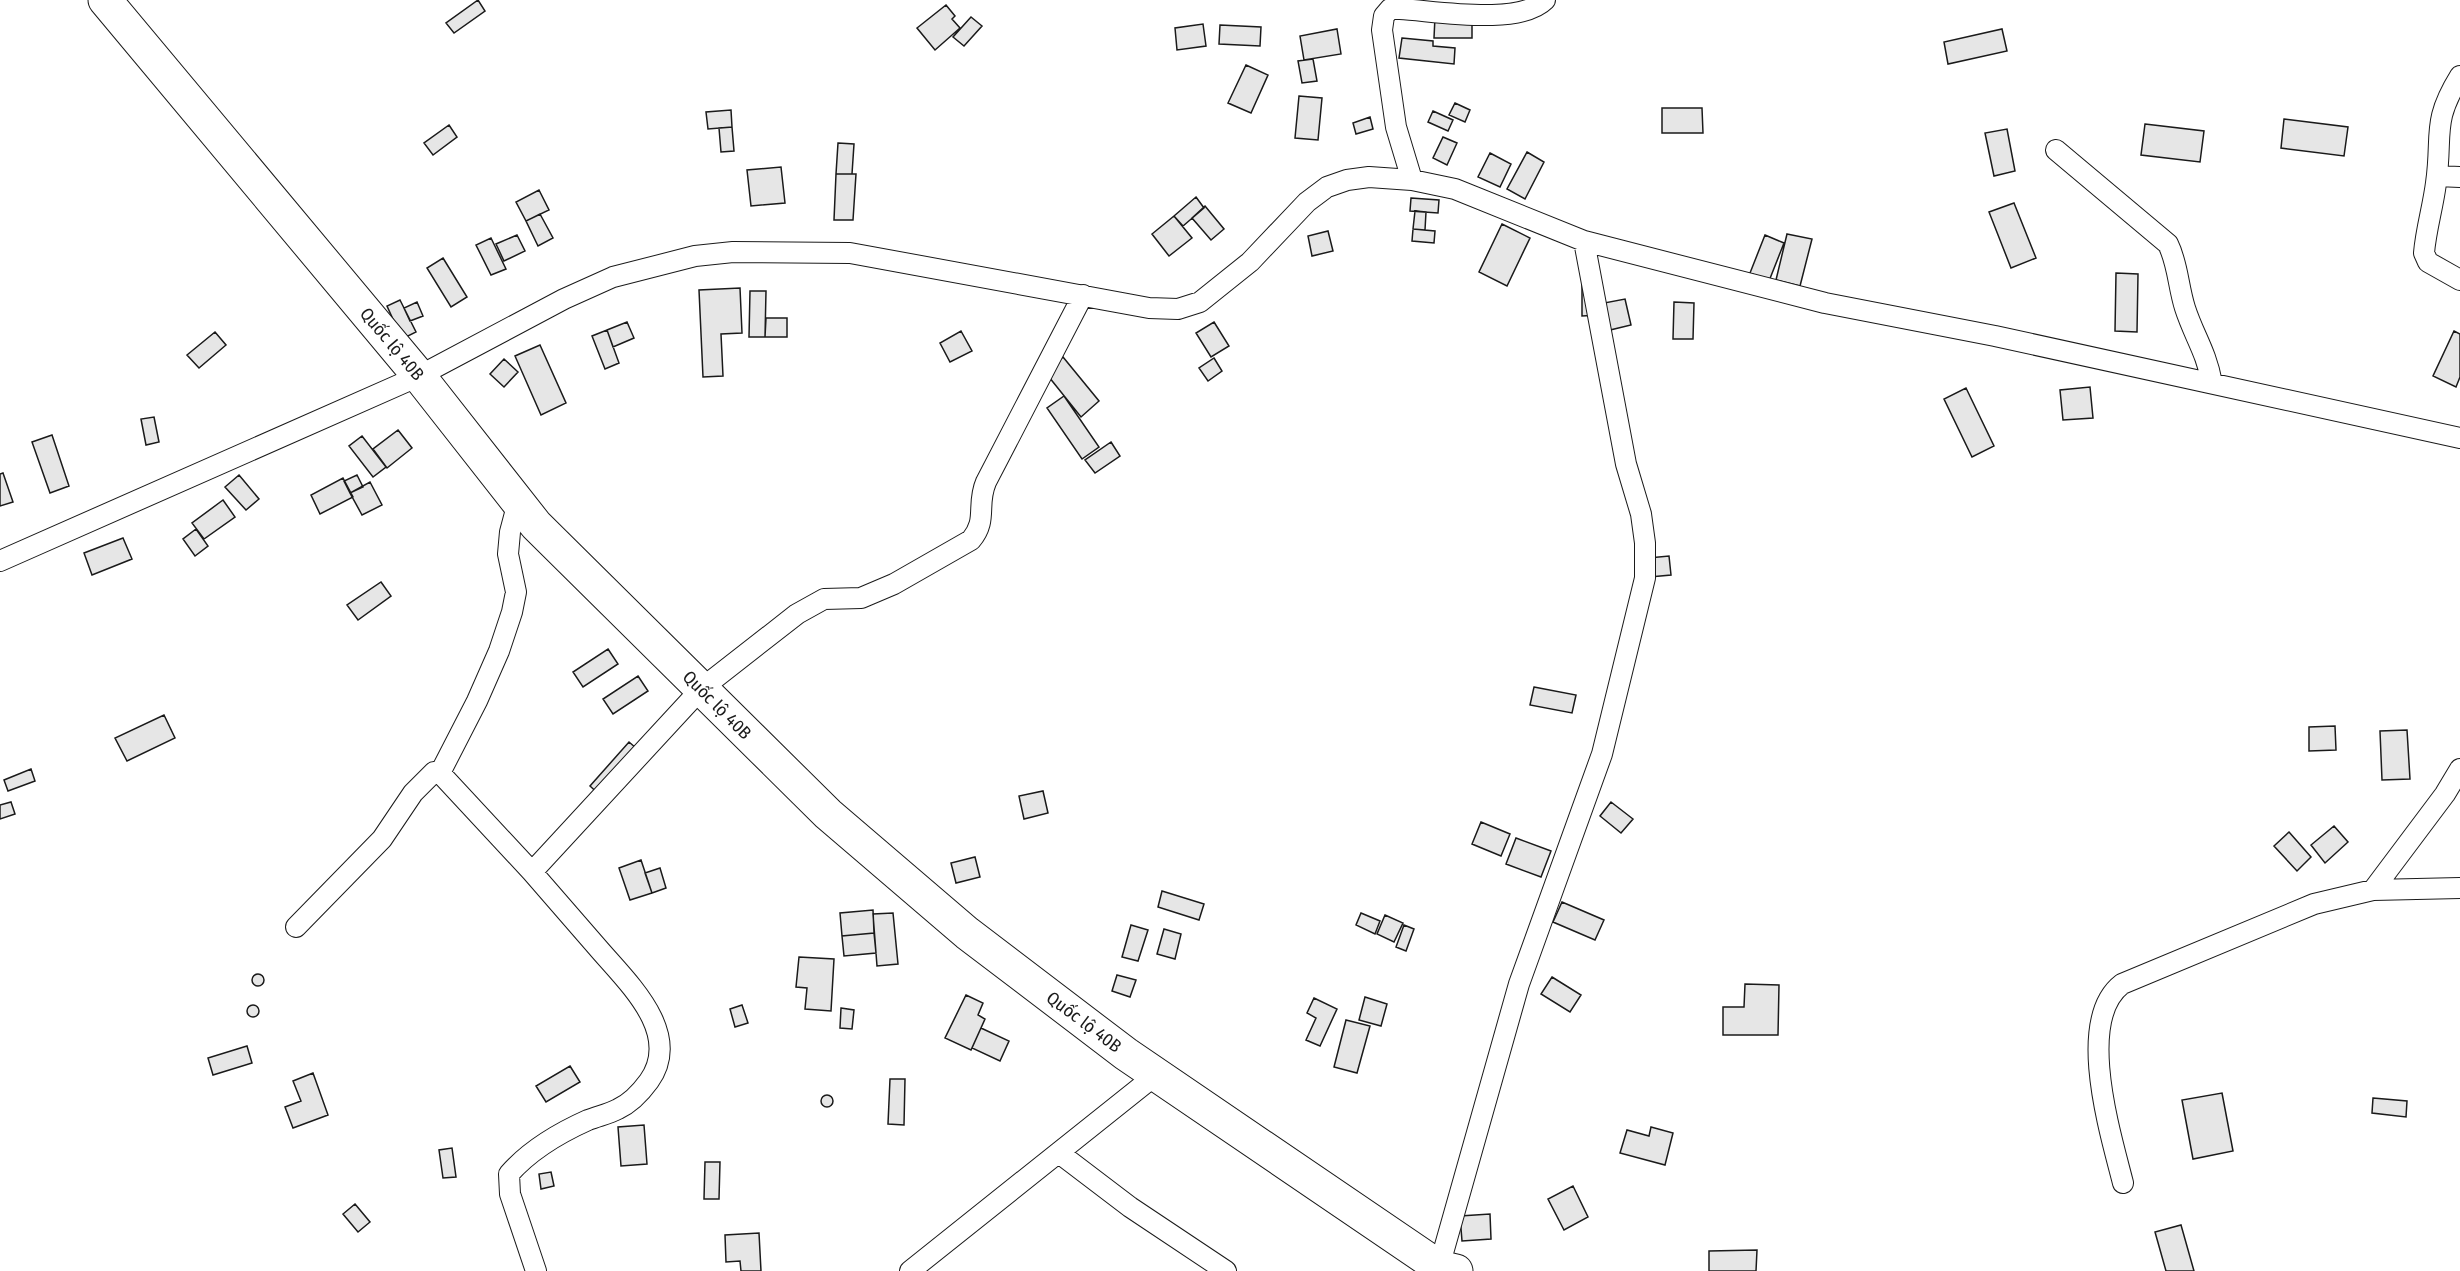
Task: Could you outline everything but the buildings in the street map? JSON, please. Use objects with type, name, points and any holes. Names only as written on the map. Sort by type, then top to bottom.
[{"type":"highway","name":"Quốc lộ 40B","points":[[105,0],[419,376],[536,525],[828,814],[967,933],[1126,1054],[1448,1269]]},
{"type":"street","points":[[1412,180],[1396,127],[1382,30],[1384,16],[1390,9],[1510,14],[1539,6],[1545,0]]},
{"type":"street","points":[[2460,76],[2445,101],[2440,117],[2437,176],[2424,253],[2428,262],[2460,280]]},
{"type":"street","points":[[2056,150],[2168,244],[2175,258],[2185,308],[2204,349],[2211,383]]},
{"type":"street","points":[[2437,176],[2460,177]]},
{"type":"street","points":[[0,561],[419,376],[564,299],[613,277],[695,256],[733,252],[850,253],[1149,308],[1178,309],[1200,302],[1250,262],[1307,202],[1327,188],[1347,180],[1369,177],[1412,180],[1455,189],[1584,240],[1825,303],[2211,383],[2460,438]]},
{"type":"street","points":[[1448,1269],[1519,984],[1602,754],[1645,578],[1645,543],[1641,514],[1626,464],[1584,240]]},
{"type":"street","points":[[532,872],[701,689],[797,614],[824,599],[861,598],[894,584],[971,540],[980,530],[981,494],[986,482],[1083,295]]},
{"type":"street","points":[[440,773],[477,701],[499,651],[512,612],[516,592],[508,554],[510,532],[518,502]]},
{"type":"street","points":[[2373,890],[2445,794],[2460,769]]},
{"type":"street","points":[[440,773],[532,872],[638,995],[654,1020],[660,1045],[657,1070],[632,1100],[619,1109],[561,1134],[533,1152],[509,1174],[510,1194],[536,1271]]},
{"type":"street","points":[[296,927],[387,834],[429,774],[440,773]]},
{"type":"street","points":[[2123,1183],[2105,1115],[2099,1057],[2101,1020],[2107,1000],[2113,991],[2122,984],[2314,904],[2373,890],[2460,888]]},
{"type":"street","points":[[911,1271],[1157,1074]]},
{"type":"street","points":[[1059,1153],[1130,1207],[1226,1271]]}]
